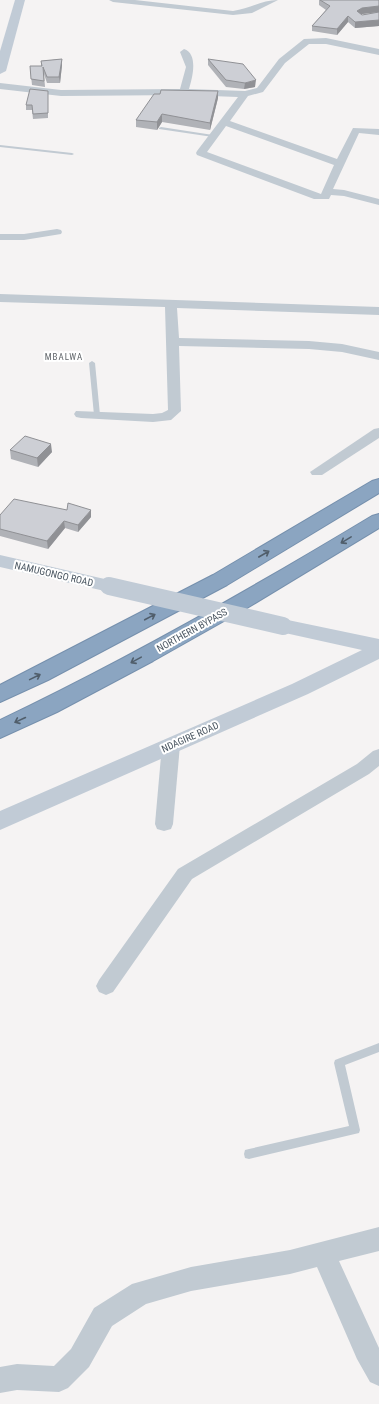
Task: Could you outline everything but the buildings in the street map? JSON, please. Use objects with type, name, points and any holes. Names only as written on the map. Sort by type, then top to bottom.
[{"type":"highway","points":[[0,694],[40,675],[220,580],[379,485]]},
{"type":"highway","name":"NORTHERN BYPASS","points":[[0,730],[62,701],[265,590],[379,520]]},
{"type":"street","points":[[0,71],[20,0]]},
{"type":"street","points":[[113,0],[215,12],[241,12],[259,8],[274,0]]},
{"type":"street","points":[[222,3],[241,12]]},
{"type":"street","points":[[0,86],[61,93],[184,92],[245,94],[260,90],[282,61],[307,41],[326,41],[379,52]]},
{"type":"street","points":[[184,52],[190,67],[184,92]]},
{"type":"street","points":[[245,94],[201,151],[202,154],[318,197],[325,197],[328,187],[356,130],[379,132]]},
{"type":"street","points":[[223,122],[340,164]]},
{"type":"street","points":[[327,192],[344,193],[379,202]]},
{"type":"street","points":[[0,237],[24,237],[57,232]]},
{"type":"street","points":[[0,298],[379,311]]},
{"type":"street","points":[[81,414],[153,418],[166,417],[174,411],[174,342],[171,304]]},
{"type":"street","points":[[174,342],[309,344],[342,348],[379,356]]},
{"type":"street","points":[[317,472],[379,432]]},
{"type":"street","name":"NAMUGONGO ROAD","points":[[0,561],[282,626],[379,646]]},
{"type":"street","name":"NDAGIRE ROAD","points":[[0,820],[300,689],[379,650]]},
{"type":"street","points":[[164,824],[171,745]]},
{"type":"street","points":[[106,986],[185,874],[363,769],[379,756]]},
{"type":"street","points":[[0,1380],[17,1377],[59,1379],[80,1358],[104,1317],[141,1293],[191,1279],[290,1262],[379,1238]]},
{"type":"street","points":[[323,1254],[366,1350],[379,1373]]},
{"type":"lane","points":[[161,128],[213,136]]},
{"type":"lane","points":[[0,146],[72,154]]},
{"type":"lane","points":[[92,363],[97,415]]},
{"type":"lane","points":[[249,1154],[354,1130],[339,1063],[379,1047]]},
{"type":"district","name":"MBALWA","points":[[64,357]]}]
